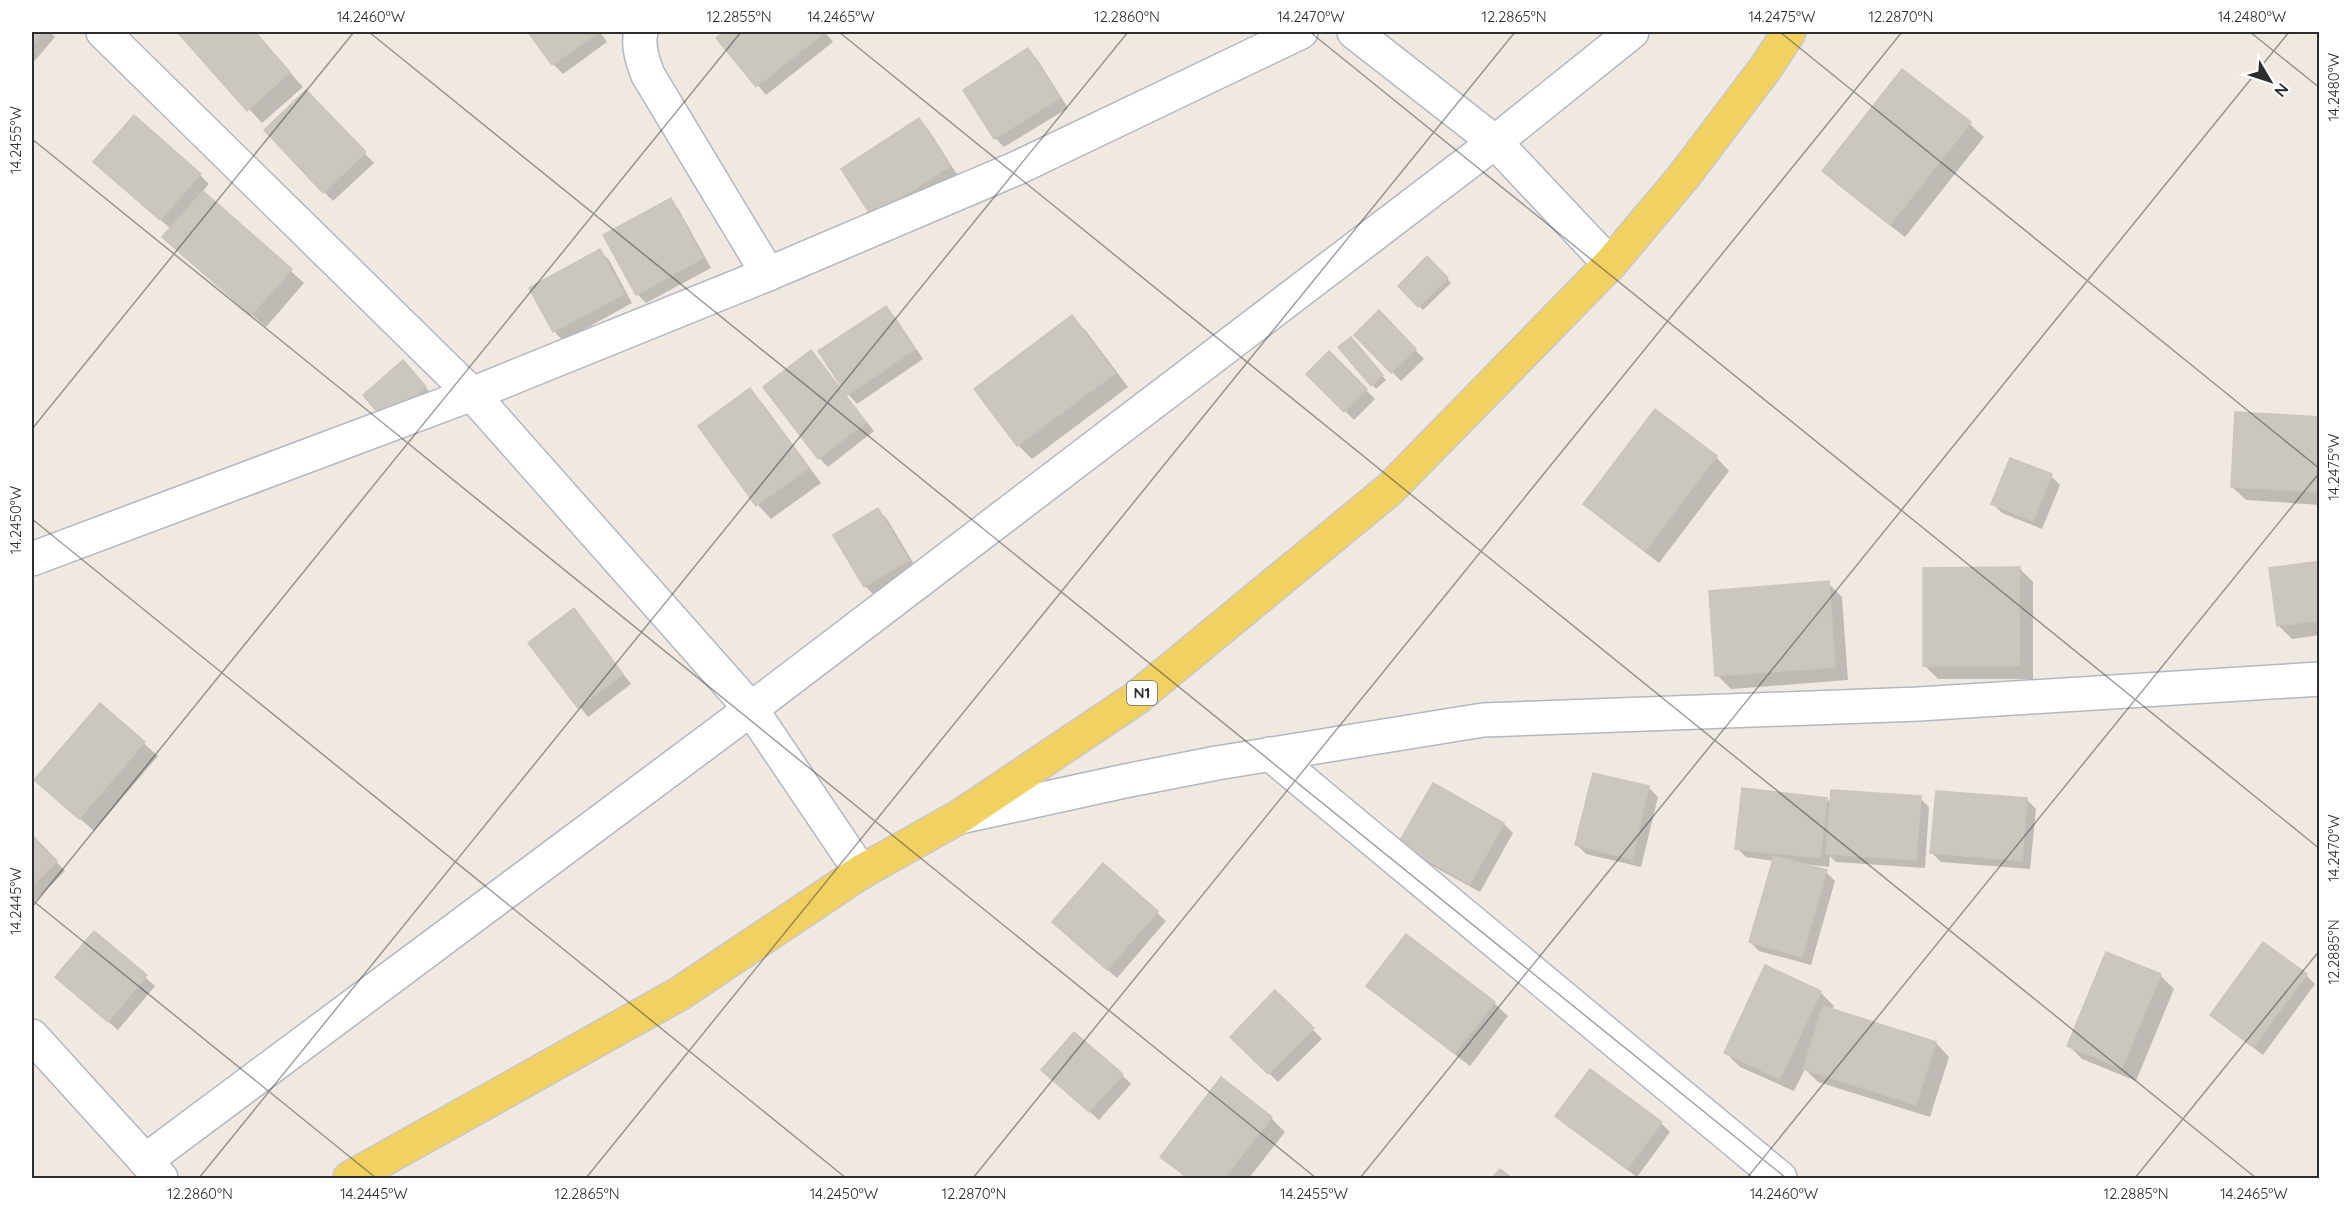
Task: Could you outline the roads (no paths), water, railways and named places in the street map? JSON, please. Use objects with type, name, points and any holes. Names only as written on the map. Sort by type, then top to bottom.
[{"type":"main road","name":"N1","points":[[350,1179],[679,994],[861,872],[959,817],[1135,699],[1390,489],[1610,264],[1684,176],[1767,66],[1789,32]]},
{"type":"street","points":[[103,32],[472,394],[751,709],[861,872]]},
{"type":"street","points":[[640,32],[642,59],[648,75],[768,274]]},
{"type":"street","points":[[32,558],[472,394],[768,274],[1017,168],[1301,32]]},
{"type":"street","points":[[1354,32],[1495,142],[1610,264]]},
{"type":"street","points":[[32,1036],[153,1170],[751,709],[1495,142],[1632,32]]},
{"type":"street","points":[[959,817],[1125,781],[1270,754],[1483,720],[1919,704],[2319,679]]},
{"type":"street","points":[[1270,754],[1780,1179]]}]
